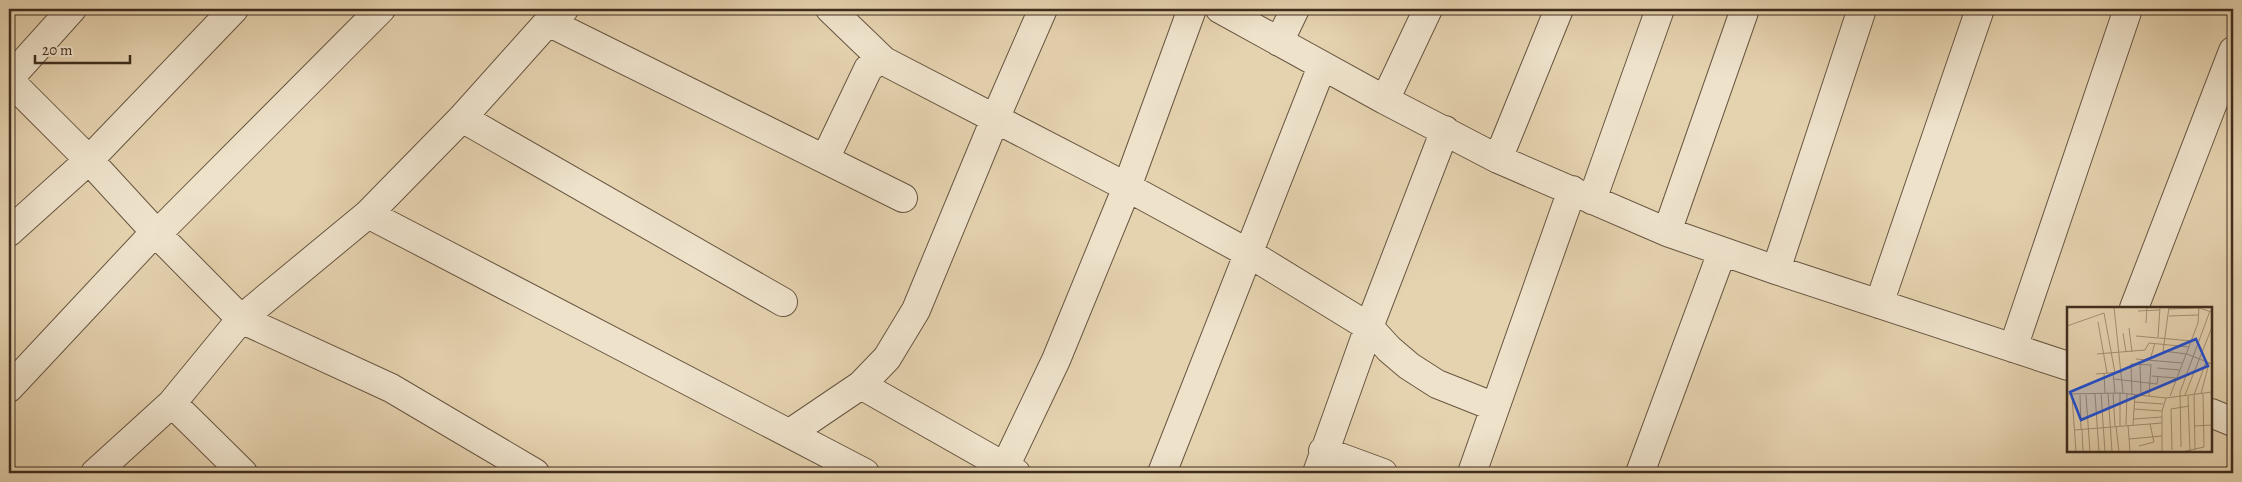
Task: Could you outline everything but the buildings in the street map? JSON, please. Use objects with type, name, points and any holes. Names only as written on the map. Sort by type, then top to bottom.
[{"type":"street","points":[[72,9],[9,80],[89,160],[157,234],[241,319],[390,388],[535,473]]},
{"type":"street","points":[[9,232],[89,160],[234,9]]},
{"type":"street","points":[[9,388],[155,232],[157,234],[381,9]]},
{"type":"street","points":[[830,9],[884,61],[1127,187],[1250,254],[1369,327],[1389,349],[1409,366],[1437,384],[1496,407]]},
{"type":"street","points":[[790,433],[861,385],[887,358],[916,310],[1043,9]]},
{"type":"street","points":[[861,385],[1007,471],[1056,360],[1127,187],[1192,9]]},
{"type":"street","points":[[1220,9],[1385,100],[1498,159],[1667,232],[1722,252],[2067,366]]},
{"type":"street","points":[[1279,42],[1295,9]]},
{"type":"street","points":[[1385,100],[1428,9]]},
{"type":"street","points":[[1498,159],[1559,9]]},
{"type":"street","points":[[1472,473],[1496,407],[1660,9]]},
{"type":"street","points":[[1667,232],[1745,9]]},
{"type":"street","points":[[1776,270],[1862,9]]},
{"type":"street","points":[[1879,304],[1980,9]]},
{"type":"street","points":[[2013,348],[2128,9]]},
{"type":"street","points":[[95,473],[172,403],[241,319],[368,214],[462,118],[556,16],[825,159],[903,198]]},
{"type":"street","points":[[2134,307],[2233,50]]},
{"type":"street","points":[[825,159],[868,69],[878,60],[884,61]]},
{"type":"street","points":[[1162,473],[1250,254],[1322,66]]},
{"type":"street","points":[[462,118],[783,302]]},
{"type":"street","points":[[1383,473],[1320,462],[1369,327],[1445,130]]},
{"type":"street","points":[[368,214],[790,433],[829,465],[864,473]]},
{"type":"street","points":[[1640,473],[1722,252]]},
{"type":"street","points":[[172,403],[243,473]]}]
